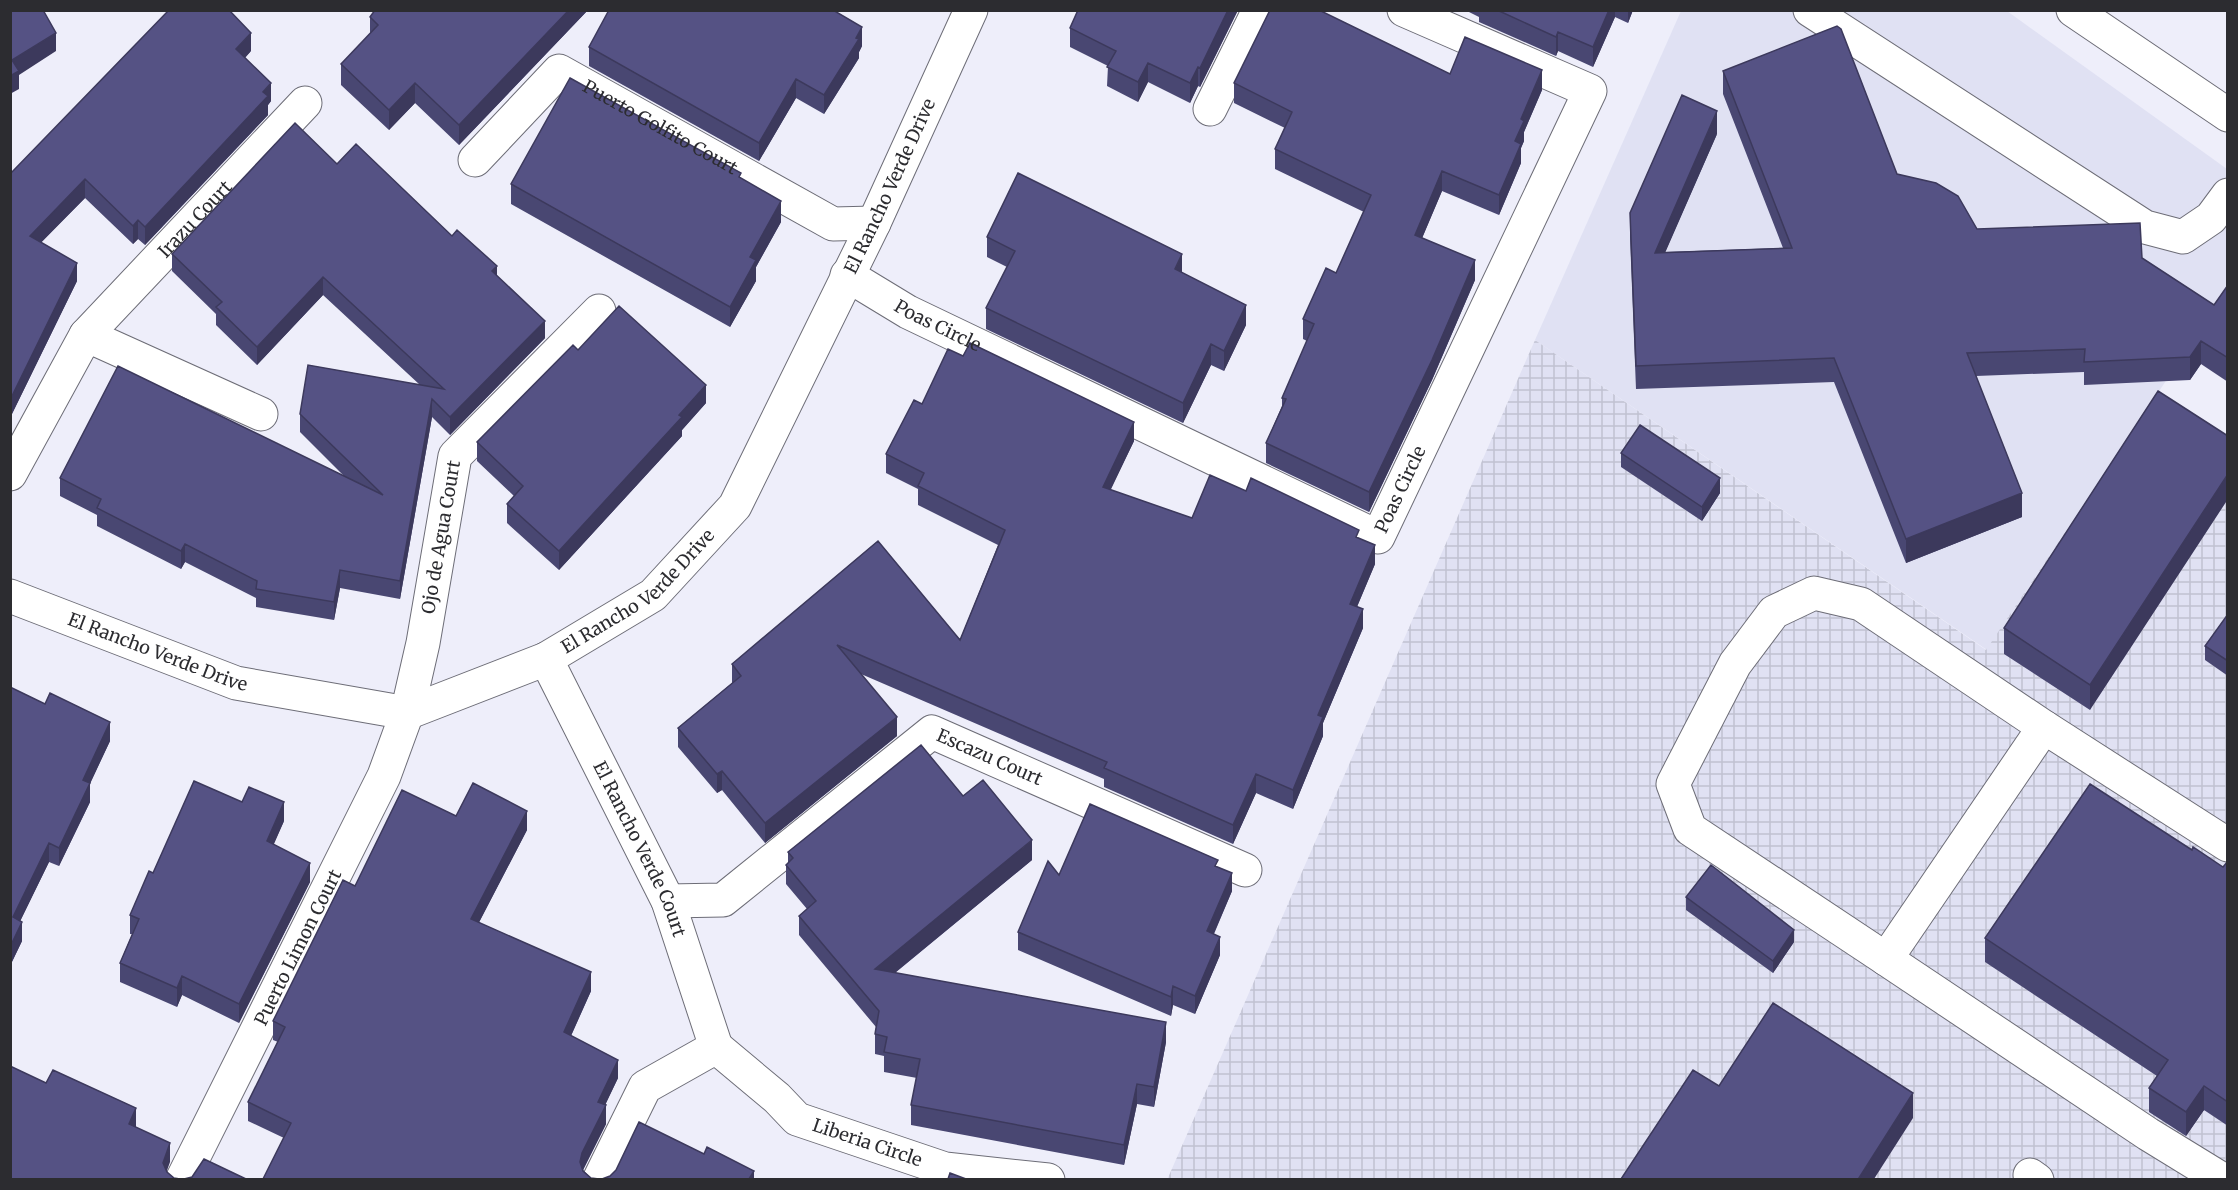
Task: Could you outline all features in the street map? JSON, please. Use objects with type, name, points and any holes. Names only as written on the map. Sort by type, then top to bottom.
[{"type":"street","name":"El Rancho Verde Drive","points":[[10,596],[236,683],[407,713],[546,659],[653,595],[735,506],[874,223],[971,10]]},
{"type":"street","points":[[1210,109],[1259,10]]},
{"type":"street","name":"Poas Circle","points":[[847,275],[908,312],[1377,537],[1590,91],[1404,10]]},
{"type":"street","points":[[1810,10],[2145,227],[2183,237],[2211,218],[2228,195]]},
{"type":"street","points":[[2073,10],[2228,115]]},
{"type":"street","name":"Puerto Golfito Court","points":[[475,160],[559,71],[833,224],[874,223]]},
{"type":"street","name":"Irazu Court","points":[[10,474],[86,335],[305,103]]},
{"type":"street","name":"Ojo de Agua Court","points":[[407,713],[423,643],[455,456],[599,311]]},
{"type":"street","points":[[86,335],[261,414]]},
{"type":"street","points":[[2223,1179],[2148,1134],[1690,829],[1673,784],[1735,664],[1774,612],[1814,593],[1861,604],[2044,727],[2228,846]]},
{"type":"street","name":"El Rancho Verde Court","points":[[546,659],[668,901],[716,1047]]},
{"type":"street","name":"Puerto Limon Court","points":[[182,1179],[384,776],[407,713]]},
{"type":"street","points":[[1886,959],[2044,727]]},
{"type":"street","name":"Escazu Court","points":[[668,901],[723,900],[932,732],[1245,870]]},
{"type":"street","points":[[598,1179],[645,1088],[716,1047]]},
{"type":"street","name":"Liberia Circle","points":[[716,1047],[777,1098],[797,1119],[945,1169],[1048,1179]]},
{"type":"shaded area","points":[[1681,11],[2007,11],[2227,169],[2227,289],[1987,650],[1535,340]]},
{"type":"shaded area","points":[[1535,340],[1986,650],[2152,403],[2227,453],[2227,1179],[1167,1180]]},
{"type":"building","points":[[10,10],[43,10],[56,33],[12,60],[19,71],[10,76]]},
{"type":"building","points":[[169,10],[229,10],[251,33],[236,49],[271,83],[263,92],[268,96],[145,227],[138,220],[133,226],[85,179],[30,236],[77,263],[10,400],[10,174]]},
{"type":"building","points":[[375,10],[569,10],[459,125],[415,83],[389,110],[341,64],[378,25],[370,17]]},
{"type":"building","points":[[609,10],[833,10],[862,27],[856,38],[859,39],[824,95],[796,79],[759,143],[589,47]]},
{"type":"building","points":[[1078,10],[1228,10],[1200,68],[1198,67],[1190,83],[1148,63],[1138,82],[1107,67],[1116,51],[1070,28]]},
{"type":"building","points":[[1270,10],[1319,10],[1450,74],[1465,37],[1542,70],[1521,119],[1524,121],[1515,141],[1521,144],[1499,195],[1442,171],[1415,235],[1475,260],[1432,360],[1369,492],[1266,443],[1286,399],[1282,398],[1314,324],[1303,319],[1326,268],[1336,273],[1371,195],[1275,149],[1292,112],[1234,83]]},
{"type":"building","points":[[1497,10],[1609,10],[1593,47],[1558,32],[1556,37]]},
{"type":"building","points":[[1837,26],[1841,29],[1897,174],[1936,183],[1958,196],[1977,229],[2140,223],[2142,258],[2214,305],[2228,285],[2228,358],[2201,341],[2190,357],[2084,362],[2085,349],[1967,353],[2022,493],[1906,539],[1834,358],[1636,366],[1630,213],[1682,95],[1717,111],[1655,253],[1792,248],[1723,71]]},
{"type":"building","points":[[570,78],[741,173],[739,177],[781,201],[750,257],[756,260],[730,307],[511,184]]},
{"type":"building","points":[[295,123],[337,164],[356,144],[452,236],[457,230],[497,266],[492,271],[545,321],[450,417],[432,399],[400,581],[340,570],[334,602],[256,589],[257,581],[185,544],[181,551],[97,508],[101,499],[60,478],[118,366],[383,495],[300,414],[308,365],[444,389],[323,277],[257,347],[216,307],[222,302],[172,254]]},
{"type":"building","points":[[1018,173],[1182,254],[1175,269],[1246,305],[1224,351],[1211,344],[1183,403],[986,308],[1015,251],[987,237]]},
{"type":"building","points":[[619,306],[706,385],[679,415],[682,417],[559,551],[507,504],[523,486],[477,442],[573,345],[578,350]]},
{"type":"building","points":[[970,343],[1134,422],[1103,487],[1192,518],[1210,475],[1246,491],[1251,478],[1359,530],[1356,537],[1375,545],[1350,604],[1363,609],[1318,715],[1323,717],[1293,790],[1256,774],[1233,825],[1104,768],[1107,762],[837,645],[897,717],[765,823],[722,771],[717,774],[678,728],[741,676],[732,664],[878,541],[960,640],[1005,530],[918,486],[924,473],[886,454],[914,400],[922,404],[948,349],[963,356]]},
{"type":"building","points":[[2158,391],[2228,436],[2228,474],[2090,685],[2004,628]]},
{"type":"building","points":[[1640,425],[1720,478],[1702,507],[1621,453]]},
{"type":"building","points":[[2228,614],[2228,661],[2205,646]]},
{"type":"building","points":[[10,687],[45,704],[50,693],[110,722],[83,780],[90,783],[59,848],[49,843],[13,917],[22,922],[10,947]]},
{"type":"building","points":[[921,745],[963,796],[983,780],[1032,840],[875,969],[1166,1022],[1154,1087],[1137,1084],[1124,1145],[911,1105],[920,1059],[884,1052],[887,1037],[875,1034],[879,1011],[799,916],[816,901],[786,865],[793,858],[788,852]]},
{"type":"building","points":[[194,781],[242,802],[249,787],[284,802],[267,841],[310,863],[239,1004],[182,976],[177,988],[120,963],[139,919],[130,915],[149,871],[153,873]]},
{"type":"building","points":[[473,783],[527,811],[471,919],[591,972],[564,1032],[618,1060],[598,1102],[606,1105],[582,1153],[580,1162],[583,1171],[591,1178],[599,1179],[263,1179],[291,1123],[248,1102],[285,1027],[273,1021],[343,880],[355,886],[402,790],[456,816]]},
{"type":"building","points":[[2090,784],[2192,850],[2193,847],[2223,867],[2228,861],[2228,1102],[2204,1086],[2186,1112],[2149,1088],[2168,1060],[1985,938]]},
{"type":"building","points":[[1090,804],[1218,860],[1215,866],[1232,873],[1207,931],[1220,937],[1195,996],[1173,986],[1171,997],[1018,932],[1048,861],[1059,875]]},
{"type":"building","points":[[1711,865],[1794,930],[1773,961],[1686,897]]},
{"type":"building","points":[[1773,1003],[1913,1093],[1860,1179],[1621,1179],[1693,1070],[1719,1086]]},
{"type":"building","points":[[10,1066],[46,1083],[53,1070],[136,1108],[129,1124],[170,1143],[163,1163],[167,1172],[174,1178],[180,1179],[10,1179]]},
{"type":"building","points":[[639,1122],[704,1154],[707,1147],[754,1171],[749,1179],[602,1179],[610,1176],[616,1170]]},
{"type":"building","points":[[204,1159],[246,1179],[184,1179],[192,1177]]},
{"type":"building","points":[[950,1173],[966,1179],[948,1179]]}]
